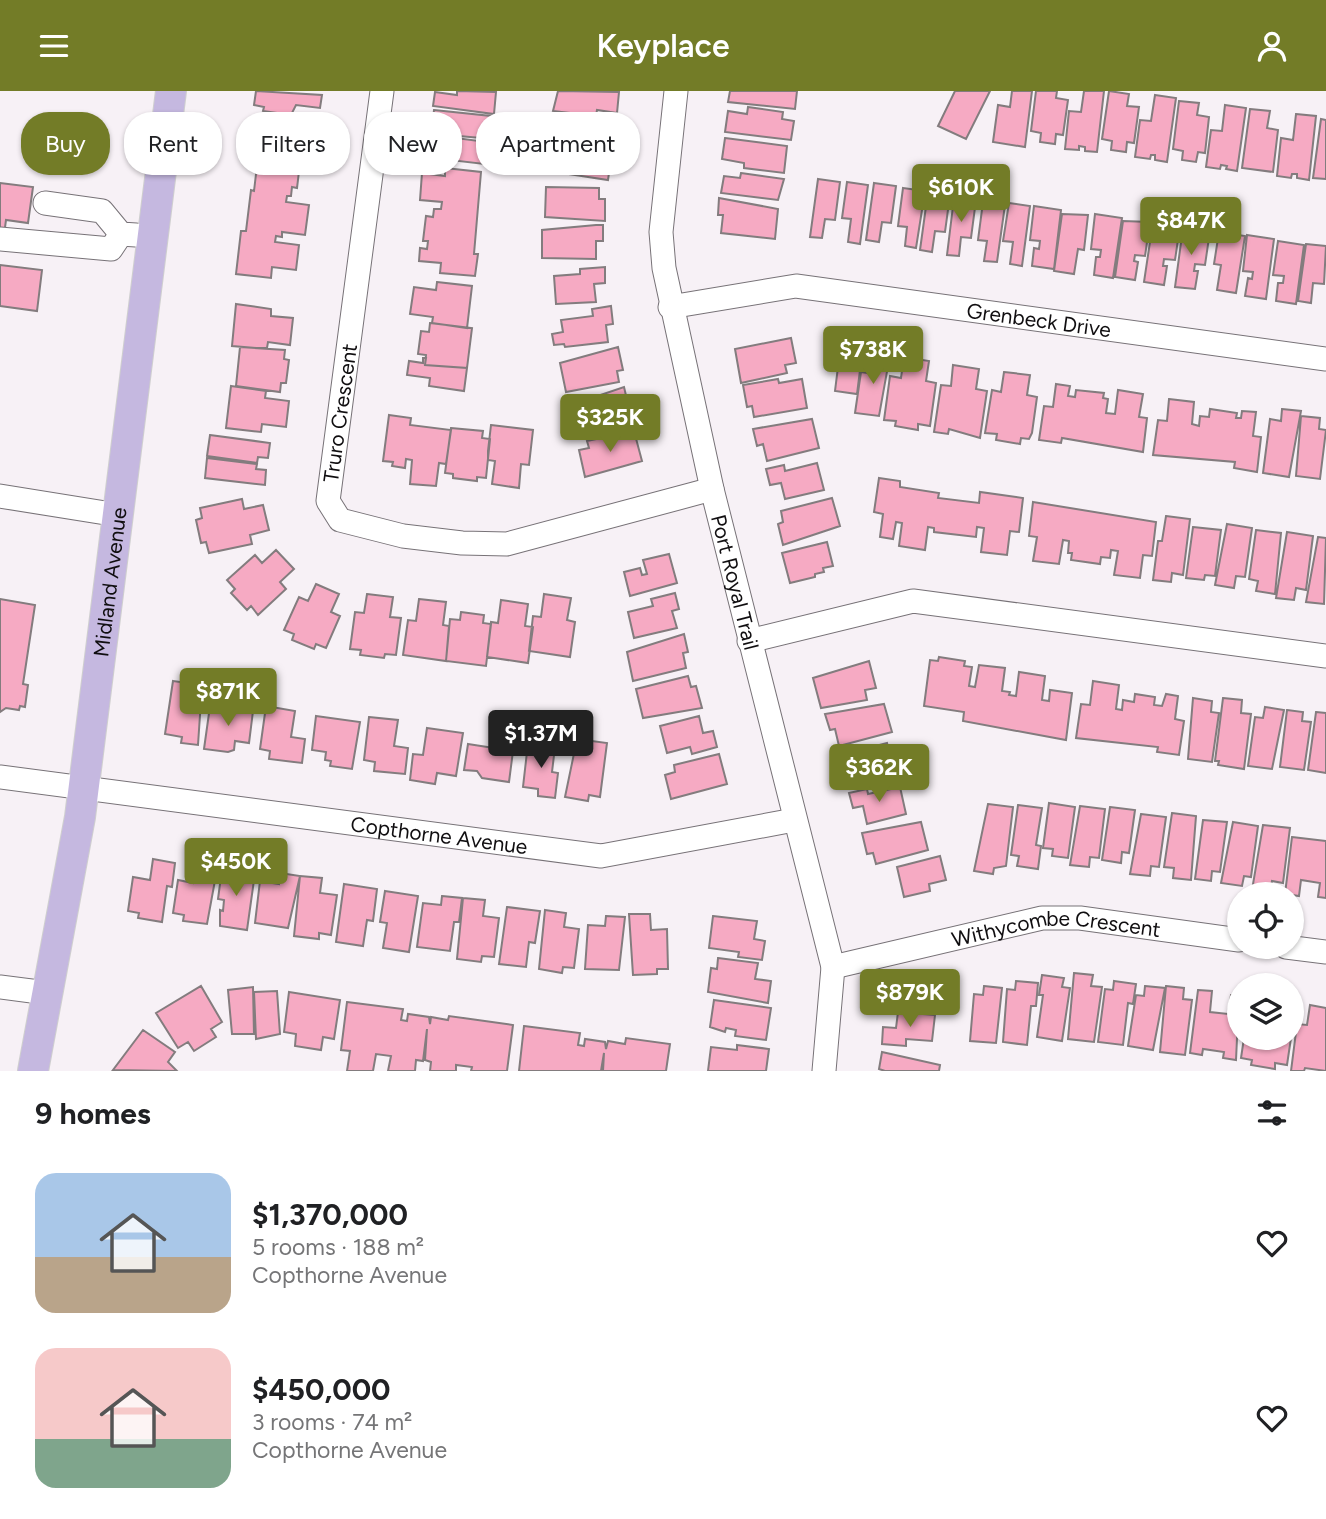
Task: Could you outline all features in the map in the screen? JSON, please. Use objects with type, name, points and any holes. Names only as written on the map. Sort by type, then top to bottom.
[{"type":"main road","name":"Midland Avenue","points":[[33,1071],[84,786],[171,91]]},
{"type":"street","name":"Truro Crescent","points":[[382,91],[328,501],[340,520],[403,536],[462,543],[506,544],[712,489]]},
{"type":"street","name":"Port Royal Trail","points":[[676,91],[661,232],[670,307],[749,641],[833,967],[824,1071]]},
{"type":"street","points":[[46,204],[102,211],[121,234],[153,237]]},
{"type":"street","points":[[0,239],[111,249],[121,234]]},
{"type":"street","name":"Grenbeck Drive","points":[[670,307],[796,286],[1326,359]]},
{"type":"street","points":[[0,496],[118,515]]},
{"type":"street","points":[[749,641],[913,601],[1326,656]]},
{"type":"street","name":"Copthorne Avenue","points":[[0,777],[601,856],[794,820]]},
{"type":"street","name":"Withycombe Crescent","points":[[833,967],[1042,918],[1080,918],[1227,938]]},
{"type":"street","points":[[1304,949],[1326,952]]},
{"type":"street","points":[[0,987],[47,993]]},
{"type":"building","points":[[256,91],[322,95],[320,108],[296,105],[292,112],[270,112],[263,111],[264,107],[254,105]]},
{"type":"building","points":[[457,91],[496,92],[494,112],[433,106],[435,92],[457,95]]},
{"type":"building","points":[[558,91],[619,92],[617,112],[553,111]]},
{"type":"building","points":[[730,91],[797,91],[795,109],[728,102]]},
{"type":"building","points":[[955,91],[990,91],[966,139],[938,126]]},
{"type":"building","points":[[1012,91],[1032,91],[1025,147],[993,142],[998,105],[1010,107]]},
{"type":"building","points":[[1036,91],[1057,91],[1056,98],[1068,100],[1063,135],[1056,134],[1055,144],[1040,142],[1041,133],[1031,131]]},
{"type":"building","points":[[1084,91],[1104,91],[1097,152],[1085,151],[1085,147],[1079,146],[1079,150],[1065,149],[1069,111],[1081,112]]},
{"type":"building","points":[[1109,91],[1129,94],[1127,106],[1139,107],[1134,143],[1127,142],[1126,152],[1111,150],[1112,141],[1102,139]]},
{"type":"building","points":[[1155,95],[1176,98],[1167,162],[1155,160],[1155,155],[1151,155],[1150,159],[1135,157],[1140,120],[1151,121]]},
{"type":"building","points":[[1179,101],[1199,103],[1197,115],[1209,117],[1205,153],[1198,152],[1196,162],[1182,160],[1183,151],[1173,149]]},
{"type":"building","points":[[1225,105],[1246,108],[1237,171],[1221,165],[1220,169],[1206,167],[1211,130],[1222,131]]},
{"type":"building","points":[[748,107],[783,112],[782,119],[794,121],[791,140],[725,132],[728,111],[747,114]]},
{"type":"building","points":[[1250,109],[1270,111],[1267,128],[1278,130],[1273,172],[1242,168]]},
{"type":"building","points":[[462,113],[476,114],[476,138],[462,136]]},
{"type":"building","points":[[1296,114],[1316,116],[1309,180],[1297,178],[1297,174],[1292,174],[1291,178],[1277,176],[1281,138],[1293,140]]},
{"type":"building","points":[[1321,119],[1326,120],[1326,179],[1313,178]]},
{"type":"building","points":[[725,138],[787,146],[784,173],[744,168],[744,163],[722,159]]},
{"type":"building","points":[[462,139],[476,141],[476,163],[462,161]]},
{"type":"building","points":[[462,170],[476,171],[476,175],[481,175],[474,254],[478,254],[475,276],[440,273],[441,263],[419,261],[420,248],[427,249],[428,241],[423,241],[426,216],[433,217],[434,209],[441,209],[442,202],[420,200],[422,175],[462,175]]},
{"type":"building","points":[[741,173],[784,179],[778,200],[721,193],[724,176],[740,178]]},
{"type":"building","points":[[256,175],[299,175],[297,188],[292,187],[291,196],[287,196],[286,202],[309,205],[305,235],[282,232],[282,237],[276,236],[275,242],[299,245],[296,270],[272,267],[271,278],[236,274],[241,231],[246,231],[251,190],[254,191]]},
{"type":"building","points":[[575,175],[609,175],[608,180]]},
{"type":"building","points":[[818,179],[840,182],[835,220],[825,219],[822,238],[810,237]]},
{"type":"building","points":[[847,182],[868,185],[860,244],[848,242],[851,219],[842,218]]},
{"type":"building","points":[[0,183],[33,187],[28,223],[6,220],[4,235],[0,234]]},
{"type":"building","points":[[874,183],[896,186],[891,223],[882,222],[879,242],[866,240]]},
{"type":"building","points":[[546,187],[599,188],[599,199],[605,199],[605,221],[545,217]]},
{"type":"building","points":[[903,188],[925,191],[916,248],[905,246],[907,227],[898,226]]},
{"type":"building","points":[[928,192],[950,195],[945,232],[935,231],[932,252],[920,250]]},
{"type":"building","points":[[719,198],[778,209],[775,239],[721,233],[723,215],[718,215]]},
{"type":"building","points":[[954,198],[976,200],[971,238],[961,237],[959,256],[947,255]]},
{"type":"building","points":[[983,202],[1005,205],[997,262],[984,261],[987,241],[978,240]]},
{"type":"building","points":[[1009,203],[1030,206],[1022,266],[1010,264],[1013,242],[1003,241]]},
{"type":"building","points":[[1034,206],[1061,210],[1054,269],[1032,266],[1034,248],[1039,249],[1040,241],[1030,240]]},
{"type":"building","points":[[1062,214],[1088,215],[1084,250],[1078,249],[1074,274],[1054,271]]},
{"type":"building","points":[[1095,214],[1122,218],[1113,278],[1094,275],[1096,257],[1100,257],[1101,250],[1091,249]]},
{"type":"building","points":[[1123,221],[1150,222],[1145,256],[1135,255],[1134,261],[1138,262],[1135,280],[1115,277]]},
{"type":"building","points":[[1153,222],[1180,226],[1175,260],[1164,259],[1163,266],[1167,266],[1164,285],[1144,282]]},
{"type":"building","points":[[603,225],[603,241],[596,241],[596,259],[542,258],[542,230]]},
{"type":"building","points":[[1183,228],[1210,231],[1205,265],[1195,264],[1194,271],[1198,271],[1195,289],[1175,287]]},
{"type":"building","points":[[1219,232],[1245,236],[1236,293],[1217,290],[1221,265],[1214,264]]},
{"type":"building","points":[[1247,235],[1274,239],[1266,299],[1245,296],[1248,278],[1252,279],[1253,272],[1243,271]]},
{"type":"building","points":[[1278,241],[1304,245],[1296,304],[1276,301],[1278,283],[1283,283],[1284,276],[1273,275]]},
{"type":"building","points":[[1306,244],[1326,246],[1324,284],[1313,283],[1311,303],[1298,301]]},
{"type":"building","points":[[0,265],[42,270],[37,311],[0,306]]},
{"type":"building","points":[[605,267],[605,283],[594,284],[596,302],[556,304],[554,276],[580,274],[580,269]]},
{"type":"building","points":[[437,282],[472,286],[467,328],[432,323],[433,317],[410,314],[414,287],[436,290]]},
{"type":"building","points":[[236,304],[271,309],[271,316],[293,318],[290,345],[268,342],[267,348],[232,346]]},
{"type":"building","points":[[611,306],[613,324],[606,325],[608,342],[565,347],[564,344],[554,345],[552,334],[563,332],[561,320],[593,316],[592,309]]},
{"type":"building","points":[[430,323],[472,328],[467,368],[425,365],[426,355],[418,354],[421,331],[429,332]]},
{"type":"building","points":[[791,338],[796,363],[785,365],[787,373],[741,383],[735,349]]},
{"type":"building","points":[[240,347],[285,350],[284,359],[289,360],[286,383],[281,383],[280,392],[236,386]]},
{"type":"building","points":[[618,347],[623,370],[617,371],[619,382],[566,392],[560,363]]},
{"type":"building","points":[[840,351],[862,354],[857,394],[835,391]]},
{"type":"building","points":[[871,353],[890,355],[879,416],[855,413],[861,372],[868,373]]},
{"type":"building","points":[[904,357],[929,361],[926,381],[936,383],[930,426],[918,424],[918,430],[895,426],[896,421],[884,420],[890,376],[901,378]]},
{"type":"building","points":[[423,358],[426,358],[425,365],[467,368],[464,391],[429,386],[430,378],[407,375],[409,361],[423,363]]},
{"type":"building","points":[[953,365],[979,369],[976,389],[987,391],[980,438],[949,429],[948,434],[934,432],[941,385],[951,386]]},
{"type":"building","points":[[1004,372],[1030,375],[1027,395],[1037,397],[1032,433],[1029,439],[1021,438],[1020,444],[996,440],[997,434],[985,433],[992,390],[1001,392]]},
{"type":"building","points":[[778,379],[779,383],[802,379],[807,408],[754,417],[752,406],[747,407],[743,385]]},
{"type":"building","points":[[1056,384],[1070,386],[1068,396],[1075,397],[1076,390],[1104,393],[1103,398],[1108,399],[1106,413],[1115,414],[1118,390],[1143,394],[1139,417],[1147,418],[1143,452],[1062,438],[1061,443],[1039,440],[1044,406],[1053,407]]},
{"type":"building","points":[[231,386],[266,391],[265,398],[289,401],[286,427],[262,424],[261,432],[226,428]]},
{"type":"building","points":[[624,387],[628,404],[623,405],[626,421],[575,435],[568,406]]},
{"type":"building","points":[[1169,399],[1194,402],[1192,424],[1199,426],[1200,416],[1209,417],[1210,409],[1237,413],[1236,418],[1241,418],[1242,411],[1256,412],[1253,436],[1261,437],[1257,472],[1234,468],[1235,462],[1153,455],[1158,420],[1167,421]]},
{"type":"building","points":[[1282,409],[1301,411],[1289,477],[1263,473],[1270,419],[1281,421]]},
{"type":"building","points":[[389,415],[411,418],[410,425],[451,430],[446,464],[439,463],[436,486],[410,484],[412,460],[406,459],[405,468],[383,461]]},
{"type":"building","points":[[1301,416],[1320,418],[1319,429],[1326,430],[1320,479],[1296,476]]},
{"type":"building","points":[[812,419],[819,448],[767,461],[763,444],[757,446],[753,429]]},
{"type":"building","points":[[491,425],[533,430],[529,465],[521,464],[519,488],[492,484],[495,461],[488,460]]},
{"type":"building","points":[[451,428],[483,431],[482,438],[490,439],[486,478],[477,477],[477,481],[453,478],[453,474],[445,473]]},
{"type":"building","points":[[634,431],[642,461],[585,477],[579,450],[589,448],[587,441]]},
{"type":"building","points":[[210,435],[270,443],[268,458],[258,457],[257,463],[207,456]]},
{"type":"building","points":[[207,458],[257,464],[256,469],[266,470],[265,485],[205,478]]},
{"type":"building","points":[[817,463],[824,490],[785,499],[781,483],[770,485],[766,469],[784,465],[785,471]]},
{"type":"building","points":[[879,478],[900,481],[900,487],[939,493],[938,498],[979,503],[980,492],[1023,498],[1019,532],[1010,531],[1007,555],[981,552],[984,528],[977,527],[976,537],[934,532],[934,528],[928,527],[925,550],[899,546],[902,523],[896,522],[893,539],[880,537],[883,514],[874,512]]},
{"type":"building","points":[[832,498],[840,526],[783,545],[778,524],[783,522],[781,511]]},
{"type":"building","points":[[242,499],[244,509],[263,505],[269,530],[250,535],[252,544],[209,553],[206,542],[201,543],[196,520],[202,518],[200,508]]},
{"type":"building","points":[[1033,502],[1156,522],[1152,556],[1143,555],[1140,578],[1114,575],[1118,551],[1111,550],[1110,558],[1101,557],[1100,564],[1071,560],[1072,553],[1068,553],[1069,541],[1063,540],[1059,564],[1033,561],[1037,537],[1029,536]]},
{"type":"building","points":[[1166,516],[1190,519],[1183,575],[1172,573],[1171,582],[1153,580],[1158,541],[1162,541]]},
{"type":"building","points":[[1227,524],[1252,528],[1245,577],[1236,576],[1234,588],[1215,585]]},
{"type":"building","points":[[1193,527],[1221,530],[1215,576],[1205,575],[1204,580],[1186,578]]},
{"type":"building","points":[[1256,530],[1281,533],[1275,594],[1256,591],[1258,581],[1249,579]]},
{"type":"building","points":[[1287,532],[1313,536],[1306,590],[1296,588],[1294,600],[1276,598]]},
{"type":"building","points":[[1318,537],[1326,538],[1324,604],[1306,602]]},
{"type":"building","points":[[827,542],[833,566],[823,568],[824,572],[815,574],[815,577],[790,583],[782,553]]},
{"type":"building","points":[[276,550],[294,569],[280,582],[286,589],[258,615],[251,606],[247,610],[231,593],[235,589],[227,580],[255,555],[262,563]]},
{"type":"building","points":[[669,554],[677,583],[630,596],[624,572],[640,568],[642,575],[647,574],[643,560]]},
{"type":"building","points":[[316,584],[339,594],[331,612],[340,616],[326,648],[316,644],[314,649],[292,640],[294,634],[284,630],[299,597],[308,601]]},
{"type":"building","points":[[675,593],[679,609],[672,611],[677,628],[634,638],[628,612],[653,606],[651,599]]},
{"type":"building","points":[[367,594],[393,597],[390,617],[401,618],[396,655],[385,654],[384,658],[360,655],[361,650],[350,649],[355,612],[364,613]]},
{"type":"building","points":[[544,594],[571,598],[567,620],[575,622],[570,657],[529,651],[533,616],[541,617]]},
{"type":"building","points":[[0,599],[35,605],[23,684],[28,685],[25,707],[20,706],[19,710],[6,708],[0,712]]},
{"type":"building","points":[[419,599],[446,602],[443,625],[449,626],[446,661],[403,655],[408,620],[416,621]]},
{"type":"building","points":[[501,600],[528,604],[525,626],[533,627],[528,663],[487,657],[491,622],[498,623]]},
{"type":"building","points":[[461,612],[484,615],[483,623],[491,624],[486,666],[446,661],[450,619],[460,620]]},
{"type":"building","points":[[684,634],[688,652],[683,653],[686,668],[633,681],[627,652]]},
{"type":"building","points":[[939,657],[965,661],[964,666],[972,667],[969,686],[975,687],[979,665],[1005,668],[1002,691],[1010,692],[1009,695],[1016,696],[1019,672],[1045,676],[1042,700],[1049,701],[1050,690],[1072,693],[1066,740],[963,721],[964,712],[924,706],[930,660],[938,661]]},
{"type":"building","points":[[869,661],[876,688],[865,690],[867,700],[821,708],[813,678]]},
{"type":"building","points":[[688,676],[691,687],[696,686],[702,708],[643,718],[636,689]]},
{"type":"building","points":[[173,681],[202,685],[198,745],[181,743],[182,737],[165,734]]},
{"type":"building","points":[[1093,681],[1119,685],[1116,709],[1122,710],[1123,700],[1134,702],[1135,694],[1155,697],[1154,705],[1162,706],[1166,694],[1178,696],[1175,719],[1184,721],[1179,755],[1157,752],[1158,747],[1076,738],[1081,704],[1090,705]]},
{"type":"building","points":[[1193,698],[1212,701],[1211,712],[1219,713],[1212,762],[1188,759]]},
{"type":"building","points":[[1223,698],[1242,700],[1241,713],[1251,714],[1244,769],[1218,765],[1219,761],[1215,761]]},
{"type":"building","points":[[884,704],[892,732],[839,746],[835,729],[830,730],[825,714]]},
{"type":"building","points":[[231,705],[253,711],[249,743],[235,741],[234,750],[228,752],[204,749],[210,706],[231,708]]},
{"type":"building","points":[[266,706],[295,711],[291,737],[305,739],[302,763],[269,759],[270,751],[260,749]]},
{"type":"building","points":[[1265,707],[1284,710],[1272,769],[1248,766],[1255,717],[1263,718]]},
{"type":"building","points":[[1287,710],[1303,712],[1302,721],[1311,722],[1304,770],[1280,767]]},
{"type":"building","points":[[1316,712],[1326,713],[1326,773],[1308,770]]},
{"type":"building","points":[[316,716],[360,722],[352,769],[330,766],[331,761],[325,760],[326,752],[312,750]]},
{"type":"building","points":[[699,716],[703,733],[713,731],[717,747],[692,754],[690,747],[667,753],[660,726]]},
{"type":"building","points":[[369,717],[398,720],[394,746],[408,748],[405,774],[374,771],[375,762],[364,760]]},
{"type":"building","points":[[427,728],[463,733],[456,776],[437,773],[435,784],[410,780],[413,754],[423,755]]},
{"type":"building","points":[[577,739],[607,743],[600,797],[589,795],[588,801],[565,797]]},
{"type":"building","points":[[528,743],[555,747],[552,772],[558,773],[555,798],[538,796],[538,789],[523,787]]},
{"type":"building","points":[[887,743],[893,770],[870,776],[872,782],[847,788],[843,772],[849,770],[845,754]]},
{"type":"building","points":[[468,744],[513,751],[509,782],[482,778],[477,771],[464,770]]},
{"type":"building","points":[[719,754],[727,784],[671,799],[665,775],[675,772],[674,765]]},
{"type":"building","points":[[900,787],[906,814],[867,824],[863,806],[853,808],[849,793],[867,789],[868,794]]},
{"type":"building","points":[[1049,803],[1075,807],[1068,858],[1052,856],[1053,849],[1043,848]]},
{"type":"building","points":[[988,804],[1013,807],[1006,866],[994,868],[993,874],[974,871]]},
{"type":"building","points":[[1018,805],[1042,808],[1036,845],[1041,846],[1038,869],[1017,866],[1019,856],[1011,855]]},
{"type":"building","points":[[1080,806],[1105,809],[1099,858],[1090,857],[1089,867],[1070,865]]},
{"type":"building","points":[[1110,807],[1135,810],[1129,853],[1122,852],[1121,863],[1102,860]]},
{"type":"building","points":[[1172,813],[1196,816],[1191,880],[1173,878],[1174,868],[1164,867]]},
{"type":"building","points":[[1141,814],[1166,817],[1159,867],[1151,866],[1150,876],[1130,874]]},
{"type":"building","points":[[1203,820],[1227,822],[1220,872],[1212,871],[1211,881],[1195,879]]},
{"type":"building","points":[[921,822],[928,850],[876,864],[873,853],[867,854],[862,833]]},
{"type":"building","points":[[1233,822],[1258,826],[1251,877],[1244,876],[1243,882],[1221,883]]},
{"type":"building","points":[[1263,825],[1290,828],[1283,882],[1253,882]]},
{"type":"building","points":[[1292,837],[1326,841],[1326,898],[1318,897],[1320,883],[1301,880],[1286,882]]},
{"type":"building","points":[[940,856],[946,880],[929,884],[930,891],[904,897],[897,867]]},
{"type":"building","points":[[153,859],[175,863],[172,887],[167,886],[162,922],[138,918],[139,913],[128,911],[133,877],[150,880]]},
{"type":"building","points":[[196,861],[218,864],[207,924],[183,921],[184,915],[173,913],[178,880],[193,883]]},
{"type":"building","points":[[222,869],[255,873],[247,930],[220,926],[220,910],[223,911],[224,900],[218,899]]},
{"type":"building","points":[[280,873],[300,876],[288,928],[255,923],[260,881],[279,884]]},
{"type":"building","points":[[300,876],[322,878],[320,893],[337,895],[331,935],[319,933],[319,939],[294,936]]},
{"type":"building","points":[[344,884],[377,889],[373,921],[367,920],[363,946],[336,942]]},
{"type":"building","points":[[385,891],[418,896],[409,952],[383,948],[387,923],[380,922]]},
{"type":"building","points":[[442,896],[462,898],[459,922],[454,922],[450,951],[417,947],[423,903],[441,905]]},
{"type":"building","points":[[463,898],[485,900],[483,916],[499,918],[494,957],[482,956],[481,962],[457,959]]},
{"type":"building","points":[[507,907],[540,911],[535,943],[529,942],[526,967],[499,964]]},
{"type":"building","points":[[545,910],[566,913],[564,927],[579,929],[574,968],[563,967],[562,973],[539,969]]},
{"type":"building","points":[[629,914],[650,914],[651,930],[667,929],[668,969],[657,969],[657,974],[633,975]]},
{"type":"building","points":[[606,916],[625,917],[619,970],[585,969],[588,925],[605,926]]},
{"type":"building","points":[[713,916],[757,921],[754,939],[765,941],[762,960],[738,957],[739,952],[709,948]]},
{"type":"building","points":[[718,958],[758,963],[755,979],[771,981],[768,1003],[708,992],[711,968],[717,969]]},
{"type":"building","points":[[1074,973],[1093,975],[1091,986],[1102,987],[1094,1042],[1068,1039]]},
{"type":"building","points":[[1042,975],[1064,978],[1062,987],[1070,988],[1062,1041],[1037,1037],[1043,995],[1039,995]]},
{"type":"building","points":[[1016,981],[1038,983],[1036,1006],[1031,1006],[1027,1045],[1003,1042],[1007,989],[1015,990]]},
{"type":"building","points":[[1114,981],[1136,984],[1133,1004],[1128,1003],[1123,1045],[1098,1042],[1105,989],[1113,990]]},
{"type":"building","points":[[201,986],[222,1022],[211,1029],[216,1037],[194,1051],[188,1042],[178,1048],[156,1013]]},
{"type":"building","points":[[984,986],[1002,988],[996,1043],[970,1041],[974,994],[983,995]]},
{"type":"building","points":[[1145,986],[1165,988],[1153,1050],[1128,1046],[1136,995],[1144,996]]},
{"type":"building","points":[[1166,986],[1184,988],[1183,999],[1192,1000],[1185,1055],[1160,1052]]},
{"type":"building","points":[[253,987],[254,1034],[232,1034],[228,990]]},
{"type":"building","points":[[1198,990],[1212,991],[1210,1012],[1227,1014],[1227,1050],[1236,1050],[1236,1060],[1223,1058],[1224,1052],[1203,1049],[1202,1055],[1190,1053]]},
{"type":"building","points":[[277,991],[280,1034],[256,1039],[254,992]]},
{"type":"building","points":[[289,992],[340,1000],[334,1039],[323,1037],[321,1050],[295,1046],[296,1034],[284,1032]]},
{"type":"building","points":[[714,1000],[771,1008],[766,1040],[735,1036],[736,1030],[726,1028],[725,1032],[710,1027]]},
{"type":"building","points":[[347,1002],[403,1009],[401,1020],[407,1021],[408,1014],[429,1017],[430,1024],[431,1017],[448,1020],[449,1016],[513,1025],[507,1071],[471,1071],[472,1067],[456,1065],[456,1071],[430,1071],[431,1062],[425,1060],[427,1029],[423,1061],[416,1060],[415,1071],[388,1071],[391,1056],[376,1054],[373,1071],[347,1071],[350,1051],[341,1050]]},
{"type":"building","points":[[1310,1005],[1326,1008],[1326,1071],[1305,1068],[1304,1071],[1291,1071],[1294,1050],[1304,1050],[1304,1025],[1307,1025]]},
{"type":"building","points":[[898,1012],[935,1015],[932,1041],[906,1039],[906,1046],[882,1044],[883,1027],[896,1028]]},
{"type":"building","points":[[524,1026],[580,1033],[578,1045],[584,1046],[585,1039],[605,1042],[606,1049],[608,1041],[625,1044],[626,1038],[670,1044],[666,1071],[603,1071],[604,1053],[601,1071],[519,1071]]},
{"type":"building","points":[[143,1030],[175,1052],[168,1062],[177,1071],[113,1070]]},
{"type":"building","points":[[737,1045],[769,1049],[766,1071],[708,1071],[711,1047],[737,1050]]},
{"type":"building","points":[[1242,1050],[1289,1050],[1287,1065],[1275,1063],[1275,1069],[1251,1065],[1252,1060],[1241,1058]]},
{"type":"building","points":[[882,1052],[940,1065],[939,1071],[879,1069]]}]
